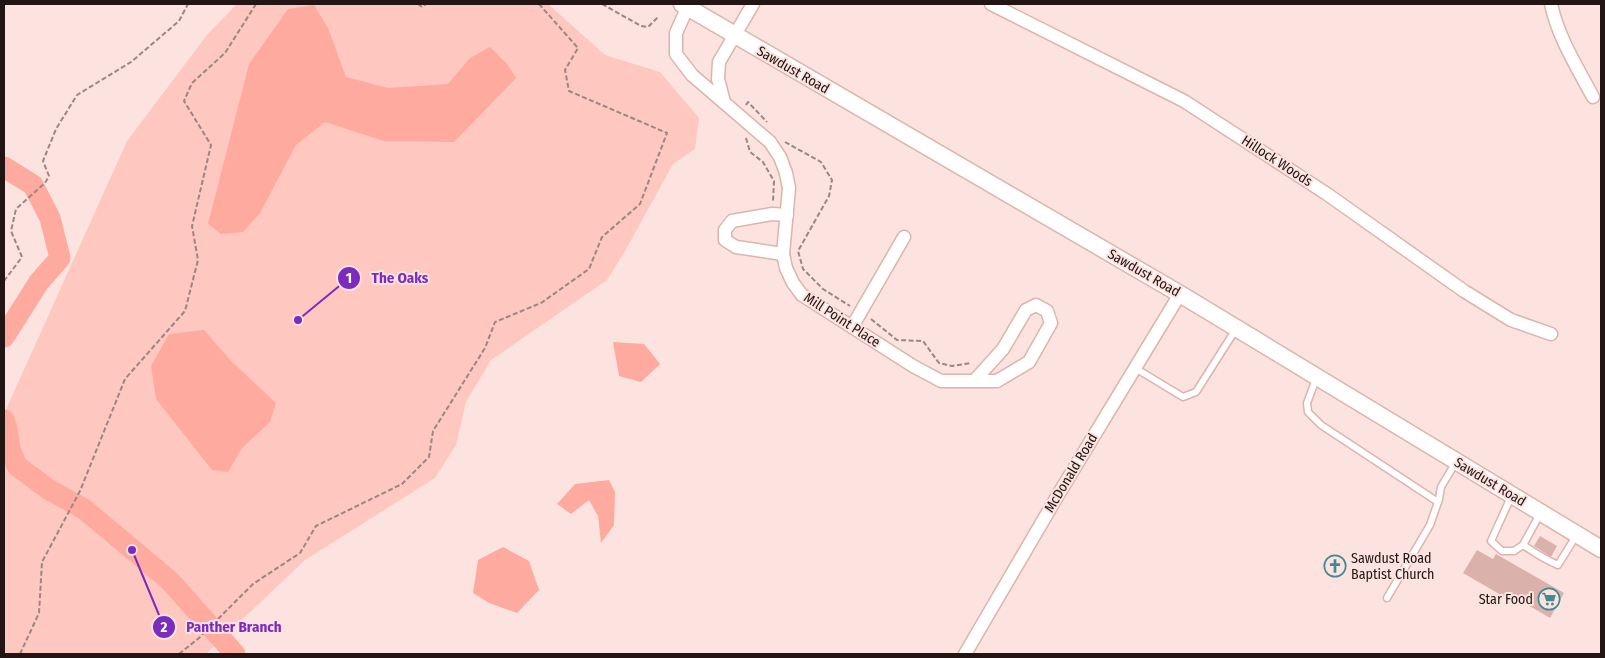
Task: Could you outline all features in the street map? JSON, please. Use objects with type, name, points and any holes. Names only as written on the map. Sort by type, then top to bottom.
[{"type":"street","points":[[724,102],[718,79],[719,62],[753,4]]},
{"type":"street","name":"Hillock Woods","points":[[992,4],[1184,101],[1327,194],[1464,291],[1511,320],[1552,334]]},
{"type":"street","points":[[1551,4],[1554,18],[1568,51],[1593,97]]},
{"type":"street","name":"Sawdust Road","points":[[686,5],[735,36],[1180,294],[1601,549]]},
{"type":"street","name":"Mill Point Place","points":[[686,5],[676,33],[676,54],[692,75],[770,142],[780,157],[789,188],[783,254],[786,268],[793,283],[802,295],[913,366],[941,381],[997,381],[1029,362],[1051,323],[1047,311],[1036,305],[1026,310],[1003,349],[975,380]]},
{"type":"street","points":[[783,254],[736,247],[725,240],[725,230],[732,221],[772,214],[786,215]]},
{"type":"street","points":[[852,327],[904,237]]},
{"type":"street","name":"McDonald Road","points":[[965,654],[1058,495],[1180,294]]},
{"type":"lane","points":[[1135,368],[1182,398],[1196,392],[1236,328]]},
{"type":"lane","points":[[1317,377],[1307,403],[1308,412],[1321,425],[1438,502]]},
{"type":"lane","points":[[1387,598],[1430,525],[1441,487],[1456,461]]},
{"type":"lane","points":[[1512,495],[1491,541],[1502,551],[1514,551],[1523,545],[1541,512]]},
{"type":"lane","points":[[1523,545],[1545,560],[1558,565],[1577,535]]},
{"type":"path","points":[[4,281],[22,257],[10,231],[16,209],[49,176],[43,161],[56,128],[77,95],[131,62],[178,21],[188,4]]},
{"type":"path","points":[[20,654],[39,613],[42,562],[80,491],[125,379],[185,311],[198,260],[192,226],[210,145],[184,101],[192,83],[225,53],[256,4]]},
{"type":"path","points":[[418,4],[422,6],[426,4]]},
{"type":"path","points":[[179,654],[253,584],[300,553],[316,526],[402,484],[428,457],[433,430],[485,348],[495,322],[542,303],[589,269],[602,237],[640,204],[667,133],[568,91],[565,70],[578,48],[539,4]]},
{"type":"path","points":[[602,4],[641,26],[648,27],[658,17]]},
{"type":"path","points":[[737,113],[748,102],[770,126]]},
{"type":"path","points":[[745,137],[750,152],[763,162],[774,181],[772,214]]},
{"type":"path","points":[[783,141],[821,162],[832,180],[829,196],[798,251],[803,269],[823,289],[879,324],[897,340],[924,341],[939,363],[952,366],[971,363]]},
{"type":"shaded area","points":[[237,4],[548,4],[605,55],[660,72],[699,118],[695,149],[673,164],[607,280],[491,360],[466,402],[456,445],[435,478],[305,560],[206,654],[4,654],[4,414],[127,141],[207,35]]},
{"type":"shaded area","points":[[314,5],[328,28],[346,77],[388,88],[448,84],[470,58],[490,47],[507,64],[516,78],[454,142],[384,141],[325,122],[296,145],[260,213],[243,232],[221,234],[208,224],[249,64],[288,9]]},
{"type":"shaded area","points":[[204,330],[231,361],[276,403],[270,422],[242,448],[228,472],[212,470],[156,399],[151,366],[169,334]]},
{"type":"shaded area","points":[[613,342],[644,344],[660,364],[641,382],[619,376]]},
{"type":"shaded area","points":[[609,480],[615,492],[614,525],[601,543],[598,516],[589,500],[571,514],[557,504],[575,484]]},
{"type":"shaded area","points":[[503,547],[529,561],[539,590],[517,613],[489,603],[473,593],[478,560]]},
{"type":"building","points":[[1540,536],[1557,546],[1551,557],[1534,546]]},
{"type":"building","points":[[1477,550],[1493,559],[1496,554],[1564,593],[1550,618],[1516,598],[1513,602],[1463,573]]},
{"type":"waterway","points":[[4,167],[33,185],[50,218],[60,258],[39,282],[4,337]]},
{"type":"waterway","points":[[4,420],[10,449],[17,466],[48,489],[84,509],[170,581],[235,654]]},
{"type":"place","name":"The Oaks","points":[[298,320]]},
{"type":"place","name":"Panther Branch","points":[[132,550]]},
{"type":"place","name":"Sawdust Road Baptist Church","points":[[1335,566]]},
{"type":"place","name":"Star Food","points":[[1549,599]]}]
